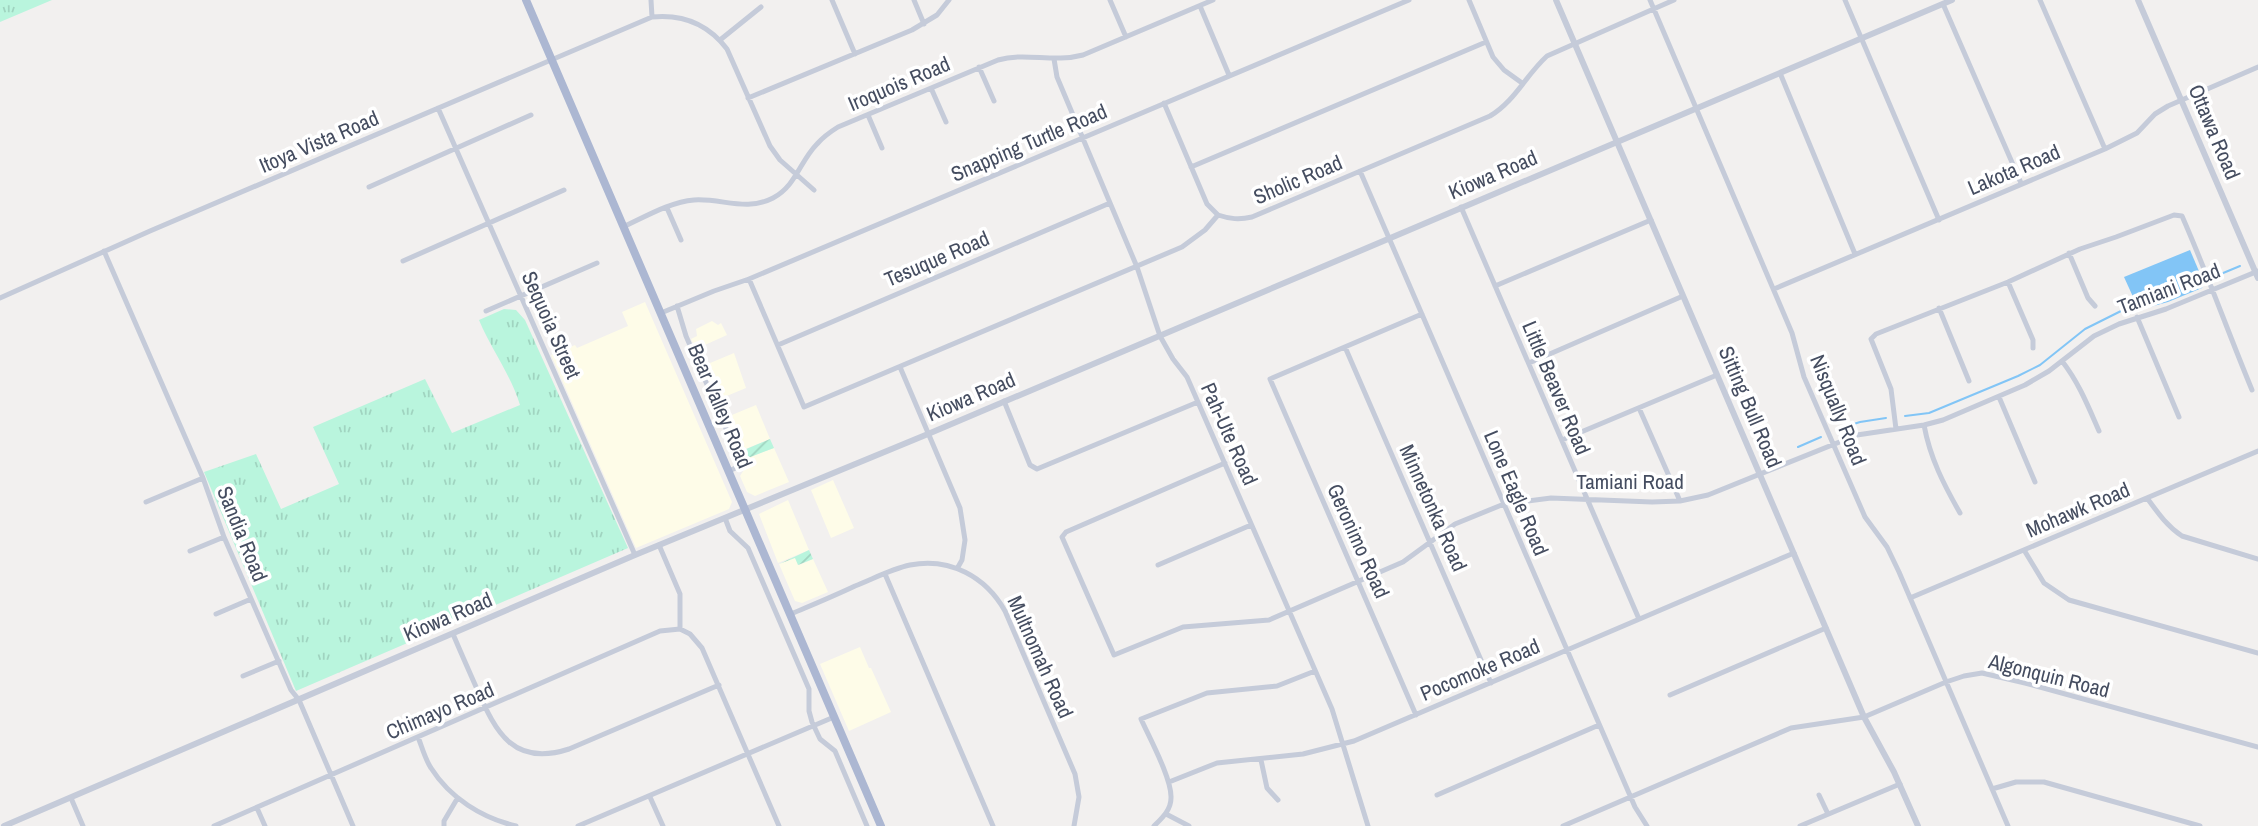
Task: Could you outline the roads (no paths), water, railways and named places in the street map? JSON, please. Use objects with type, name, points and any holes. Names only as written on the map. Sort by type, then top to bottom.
[{"type":"main road","name":"Bear Valley Road","points":[[526,0],[881,826]]},
{"type":"street","points":[[651,0],[652,17],[668,15],[690,20],[720,40],[727,49],[770,146],[780,160],[814,190]]},
{"type":"street","points":[[832,0],[855,54]]},
{"type":"street","points":[[914,0],[924,24]]},
{"type":"street","points":[[748,99],[924,24],[937,15],[949,0]]},
{"type":"street","points":[[1110,0],[1126,37]]},
{"type":"street","name":"Iroquois Road","points":[[623,227],[667,208],[694,200],[714,200],[734,205],[761,202],[785,190],[797,176],[816,144],[826,135],[868,114],[1011,56],[1067,59],[1083,55],[1213,0]]},
{"type":"street","name":"Snapping Turtle Road","points":[[661,313],[749,279],[1409,0]]},
{"type":"street","points":[[1469,0],[1493,57],[1504,70],[1522,83]]},
{"type":"street","name":"Sitting Bull Road","points":[[1556,0],[1864,716],[1900,784],[1917,826]]},
{"type":"street","name":"Nisqually Road","points":[[1650,0],[1774,289],[1795,340],[1804,377],[1833,444],[1865,517],[1887,547],[2008,826]]},
{"type":"street","name":"Sholic Road","points":[[1218,215],[1229,219],[1252,217],[1490,116],[1503,108],[1534,68],[1547,56],[1674,0]]},
{"type":"street","points":[[1845,0],[1939,220]]},
{"type":"street","name":"Kiowa Road","points":[[4,826],[635,555],[928,434],[1952,0]]},
{"type":"street","points":[[2040,0],[2105,149]]},
{"type":"street","name":"Ottawa Road","points":[[2138,0],[2257,274]]},
{"type":"street","points":[[1943,4],[2021,183]]},
{"type":"street","points":[[1200,6],[1229,75]]},
{"type":"street","points":[[720,40],[761,7]]},
{"type":"street","name":"Itoya Vista Road","points":[[0,298],[652,17]]},
{"type":"street","points":[[1191,167],[1486,42]]},
{"type":"street","name":"Pah-Ute Road","points":[[1054,59],[1057,77],[1137,267],[1160,335],[1187,377],[1315,671],[1344,743],[1355,790],[1368,826]]},
{"type":"street","points":[[979,67],[994,101]]},
{"type":"street","name":"Lakota Road","points":[[1774,289],[2105,149],[2137,133],[2155,114],[2258,67]]},
{"type":"street","points":[[1780,74],[1855,254]]},
{"type":"street","points":[[931,88],[946,122]]},
{"type":"street","points":[[749,279],[804,407],[1137,267],[1182,247],[1205,230],[1218,215],[1207,204],[1164,103]]},
{"type":"street","name":"Sequoia Street","points":[[438,108],[635,555]]},
{"type":"street","points":[[868,114],[882,148]]},
{"type":"street","points":[[369,187],[531,115]]},
{"type":"street","name":"Lone Eagle Road","points":[[1360,171],[1599,725],[1647,826]]},
{"type":"street","points":[[403,261],[564,190]]},
{"type":"street","name":"Tesuque Road","points":[[778,345],[1110,203]]},
{"type":"street","name":"Little Beaver Road","points":[[1461,207],[1639,619]]},
{"type":"street","points":[[667,208],[681,240]]},
{"type":"street","points":[[1896,429],[1891,389],[1871,339],[1876,334],[2008,282],[2069,253],[2174,215],[2182,216],[2252,390]]},
{"type":"street","points":[[1495,286],[1651,220]]},
{"type":"street","name":"Sandia Road","points":[[104,251],[203,478],[224,537],[353,826]]},
{"type":"street","points":[[2069,253],[2088,298],[2095,306]]},
{"type":"street","points":[[486,311],[597,263]]},
{"type":"street","name":"Tamiani Road","points":[[1225,463],[1066,532],[1062,537],[1114,655],[1183,627],[1269,620],[1403,562],[1455,524],[1504,504],[1535,499],[1587,498],[1643,502],[1708,495],[1857,435],[1943,420],[2025,386],[2094,336],[2137,317],[2166,309],[2257,274]]},
{"type":"street","points":[[2008,282],[2033,340],[2033,348]]},
{"type":"street","points":[[1529,363],[1684,296]]},
{"type":"street","points":[[677,306],[686,335],[725,427],[737,453],[743,459],[742,465],[729,471]]},
{"type":"street","points":[[1939,307],[1969,381]]},
{"type":"street","points":[[1345,346],[1422,314]]},
{"type":"street","points":[[2137,317],[2179,417]]},
{"type":"street","name":"Geronimo Road","points":[[1345,346],[1270,379],[1416,715]]},
{"type":"street","name":"Minnetonka Road","points":[[1345,346],[1491,682]]},
{"type":"street","points":[[2062,361],[2083,392],[2099,432]]},
{"type":"street","points":[[900,367],[960,508],[965,540],[962,560],[958,567]]},
{"type":"street","points":[[1562,440],[1717,375]]},
{"type":"street","points":[[1999,397],[2035,482]]},
{"type":"street","points":[[1004,401],[1030,465],[1037,469],[1198,402]]},
{"type":"street","points":[[1639,408],[1680,500]]},
{"type":"street","points":[[1924,425],[1929,450],[1960,513]]},
{"type":"street","name":"Mohawk Road","points":[[1910,598],[2258,451]]},
{"type":"street","points":[[146,502],[203,478]]},
{"type":"street","points":[[2147,498],[2161,518],[2182,536],[2258,559]]},
{"type":"street","points":[[724,519],[730,531],[748,548],[809,690],[809,711],[814,726],[820,738],[835,751],[867,826]]},
{"type":"street","points":[[1158,565],[1251,525]]},
{"type":"street","points":[[190,551],[224,537]]},
{"type":"street","points":[[659,545],[680,594],[680,629],[690,634],[702,648],[719,685],[778,824],[769,826]]},
{"type":"street","points":[[2024,550],[2044,583],[2069,600],[2258,653]]},
{"type":"street","name":"Pocomoke Road","points":[[1169,782],[1217,763],[1303,754],[1354,741],[1794,553]]},
{"type":"street","name":"Multnomah Road","points":[[791,614],[885,573],[911,565],[934,563],[958,567],[981,581],[998,599],[1011,625],[1074,774],[1079,797],[1074,826]]},
{"type":"street","points":[[885,573],[993,826]]},
{"type":"street","points":[[216,614],[251,599]]},
{"type":"street","points":[[1670,695],[1826,628]]},
{"type":"street","name":"Chimayo Road","points":[[214,826],[660,631],[680,629]]},
{"type":"street","points":[[453,634],[492,723],[513,745],[541,755],[554,754],[719,685]]},
{"type":"street","points":[[243,676],[279,661]]},
{"type":"street","points":[[1154,826],[1166,814],[1171,799],[1169,782],[1140,719],[1207,693],[1277,686],[1315,671]]},
{"type":"street","name":"Algonquin Road","points":[[1563,826],[1791,728],[1864,716],[1946,682],[1982,673],[2025,682],[2258,747]]},
{"type":"street","points":[[578,826],[834,717]]},
{"type":"street","points":[[1437,795],[1599,725]]},
{"type":"street","points":[[418,737],[431,768],[457,799],[495,821],[516,826]]},
{"type":"street","points":[[1261,760],[1267,788],[1278,800]]},
{"type":"street","points":[[1992,789],[2030,780],[2044,782],[2200,826]]},
{"type":"street","points":[[1800,826],[1900,784]]},
{"type":"street","points":[[1819,795],[1828,814]]},
{"type":"street","points":[[650,797],[663,826]]},
{"type":"street","points":[[71,798],[83,826]]},
{"type":"street","points":[[444,826],[444,821],[457,799]]},
{"type":"street","points":[[257,808],[265,826]]},
{"type":"street","points":[[1166,814],[1189,826]]},
{"type":"water","points":[[2190,250],[2204,283],[2202,288],[2139,310],[2124,277]]},
{"type":"waterway","points":[[2216,276],[2240,266]]},
{"type":"waterway","points":[[1905,416],[1929,413],[2018,376],[2040,365],[2085,329],[2137,303]]},
{"type":"waterway","points":[[1838,429],[1886,418]]},
{"type":"waterway","points":[[1798,447],[1821,437]]}]
